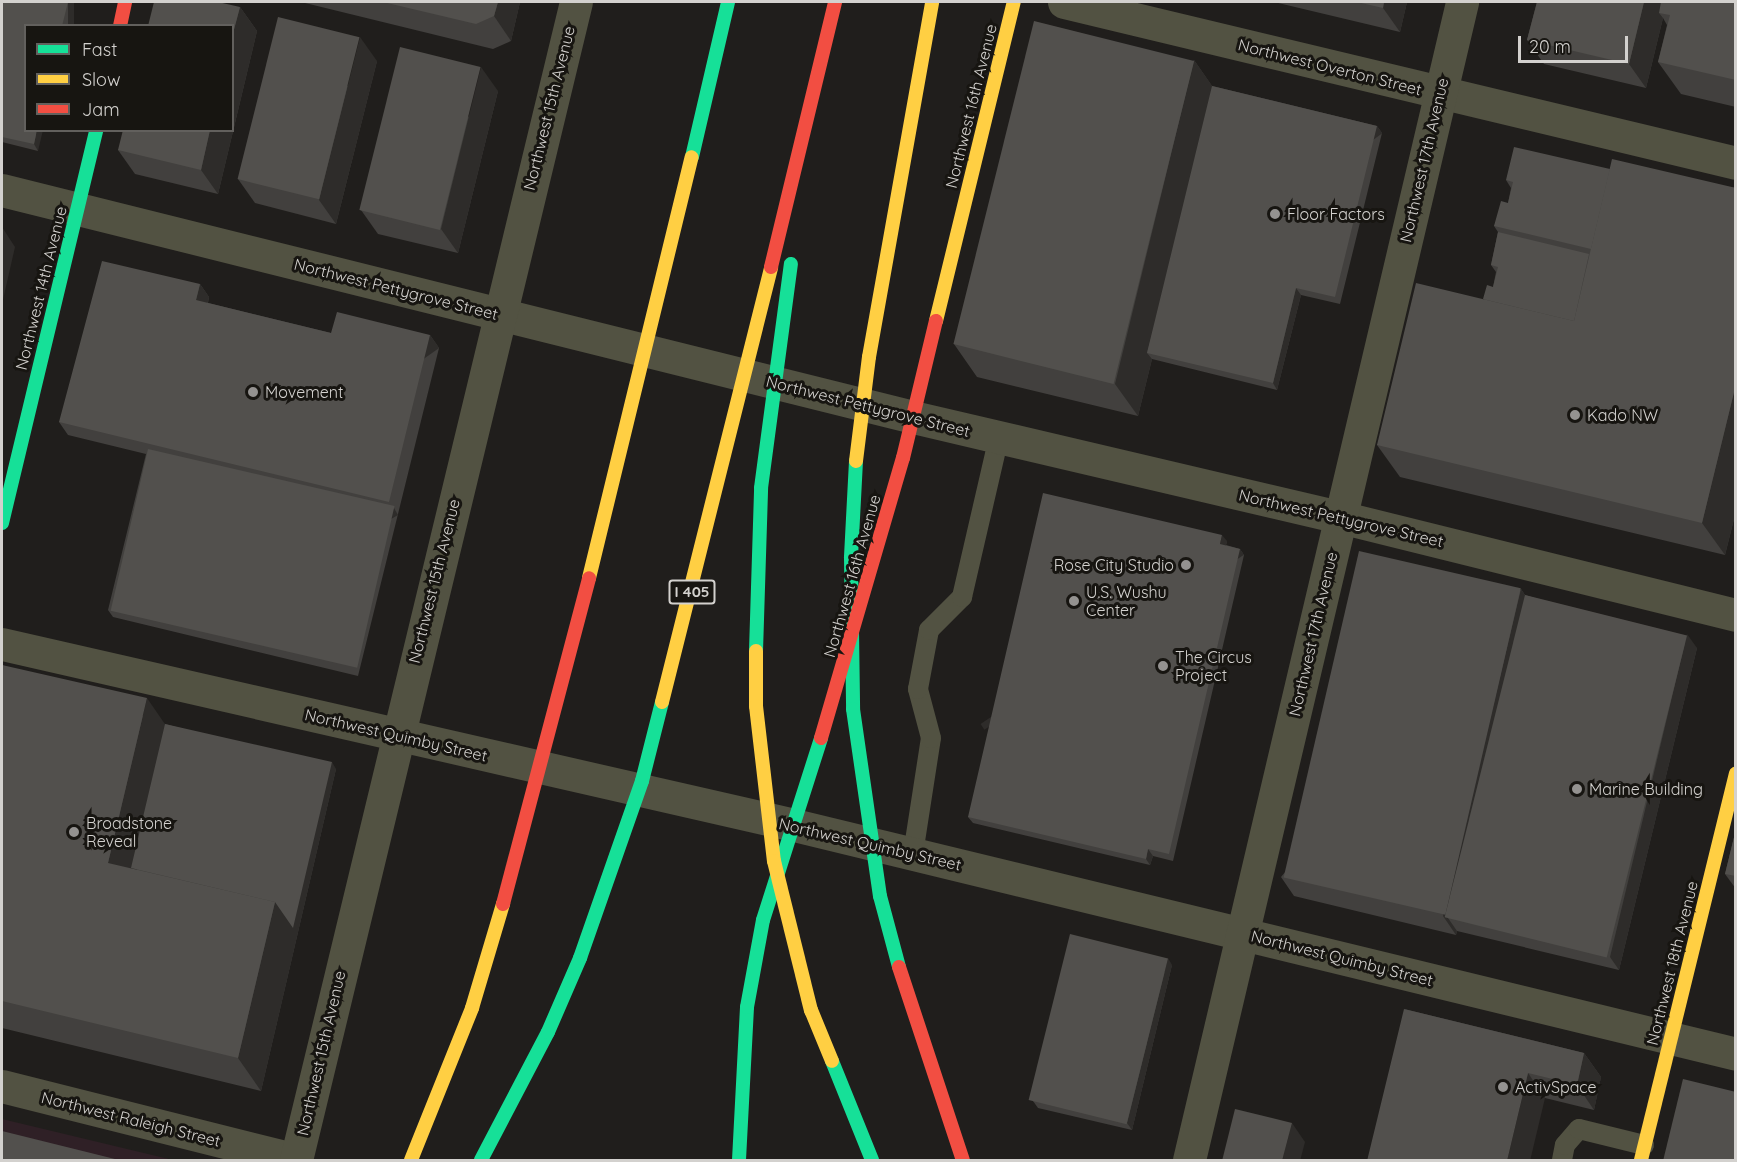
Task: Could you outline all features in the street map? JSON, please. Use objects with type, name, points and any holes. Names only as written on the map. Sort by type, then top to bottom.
[{"type":"main road","points":[[120,24],[125,2]]},
{"type":"main road","points":[[411,1161],[472,1008],[512,876],[646,358],[728,2]]},
{"type":"main road","points":[[796,227],[826,2]]},
{"type":"main road","name":"I 405","points":[[481,1161],[548,1032],[571,979],[642,781],[736,415],[835,2]]},
{"type":"main road","points":[[932,2],[869,357],[857,454],[851,558],[853,709],[880,896],[910,1013],[963,1161]]},
{"type":"main road","name":"Northwest 16th Avenue","points":[[739,1161],[752,977],[763,920],[874,563],[913,417],[1014,2]]},
{"type":"main road","name":"Northwest 14th Avenue","points":[[2,522],[96,132]]},
{"type":"main road","points":[[793,250],[761,488],[756,573],[756,706],[774,861],[789,932],[811,1010],[872,1161]]},
{"type":"main road","name":"Northwest 18th Avenue","points":[[1642,1153],[1736,774]]},
{"type":"street","name":"Northwest 15th Avenue","points":[[296,1161],[498,315],[576,2]]},
{"type":"street","name":"Northwest Overton Street","points":[[1064,2],[1440,94],[1736,163]]},
{"type":"street","name":"Northwest 17th Avenue","points":[[1189,1161],[1245,934],[1340,517],[1462,2]]},
{"type":"street","name":"Northwest Pettygrove Street","points":[[2,190],[78,207],[498,315],[913,417],[1340,517],[1736,615]]},
{"type":"street","name":"Northwest Quimby Street","points":[[2,644],[794,825],[1736,1054]]},
{"type":"street","name":"Northwest Raleigh Street","points":[[2,1086],[296,1161]]},
{"type":"lane","points":[[913,854],[931,738],[918,689],[929,630],[962,597],[999,437]]},
{"type":"lane","points":[[1562,1161],[1565,1145],[1579,1129],[1642,1153]]},
{"type":"shaded area","points":[[2,1119],[173,1160],[2,1160]]},
{"type":"building","points":[[2,2],[68,2],[62,24],[24,24],[24,132],[37,132],[34,144],[2,137]]},
{"type":"building","points":[[154,2],[218,2],[240,7],[234,30],[234,24],[148,24]]},
{"type":"building","points":[[383,2],[498,2],[494,16],[476,24]]},
{"type":"building","points":[[1357,2],[1384,2],[1383,8]]},
{"type":"building","points":[[1537,2],[1644,2],[1629,64],[1527,40]]},
{"type":"building","points":[[1661,2],[1736,2],[1736,80],[1658,62],[1670,15],[1659,13]]},
{"type":"building","points":[[278,17],[360,37],[319,199],[238,179]]},
{"type":"building","points":[[1034,21],[1194,61],[1114,384],[953,344]]},
{"type":"building","points":[[400,47],[481,67],[440,230],[359,210]]},
{"type":"building","name":"Floor Factors","points":[[1212,86],[1377,126],[1335,297],[1296,288],[1273,383],[1147,353]]},
{"type":"building","points":[[122,132],[210,132],[201,170],[118,150]]},
{"type":"building","points":[[1514,147],[1610,169],[1591,249],[1494,226],[1501,201],[1508,203],[1513,182],[1506,180]]},
{"type":"building","name":"Kado NW","points":[[1612,159],[1736,188],[1736,384],[1702,523],[1377,445],[1416,283],[1574,321]]},
{"type":"building","points":[[1498,232],[1589,254],[1574,321],[1483,299],[1487,285],[1493,287],[1498,267],[1491,265]]},
{"type":"building","name":"Movement","points":[[102,261],[200,284],[196,300],[331,333],[337,312],[430,335],[389,502],[59,422]]},
{"type":"building","points":[[148,449],[395,506],[357,668],[111,611]]},
{"type":"building","points":[[1043,493],[1222,535],[1220,544],[1240,549],[1169,854],[1148,849],[1146,859],[968,817]]},
{"type":"building","points":[[1359,551],[1521,588],[1445,915],[1284,877]]},
{"type":"building","name":"Marine Building","points":[[1525,595],[1687,635],[1607,958],[1445,917]]},
{"type":"building","name":"Broadstone Reveal","points":[[2,665],[147,698],[108,863],[275,902],[238,1058],[2,1001]]},
{"type":"building","points":[[165,724],[332,762],[293,928],[275,902],[131,868]]},
{"type":"building","points":[[1736,829],[1736,876],[1725,874]]},
{"type":"building","points":[[1070,934],[1168,958],[1127,1124],[1029,1100]]},
{"type":"building","name":"ActivSpace","points":[[1404,1009],[1584,1053],[1577,1085],[1528,1073],[1507,1161],[1367,1161]]},
{"type":"building","points":[[1683,1079],[1736,1092],[1736,1161],[1663,1161]]},
{"type":"building","points":[[1235,1109],[1292,1123],[1282,1161],[1222,1161]]},
{"type":"building","points":[[2,1131],[123,1161],[2,1161]]},
{"type":"traffic: fast","points":[[692,157],[728,2]]},
{"type":"traffic: fast","points":[[2,523],[96,132]]},
{"type":"traffic: fast","points":[[756,651],[761,488],[791,264]]},
{"type":"traffic: fast","points":[[856,461],[851,558],[853,709],[880,896],[899,967]]},
{"type":"traffic: fast","points":[[481,1160],[548,1032],[580,958],[642,781],[662,702]]},
{"type":"traffic: fast","points":[[739,1160],[747,1007],[763,920],[821,738]]},
{"type":"traffic: fast","points":[[832,1061],[872,1160]]},
{"type":"traffic: slow","points":[[856,461],[869,357],[932,2]]},
{"type":"traffic: slow","points":[[936,321],[1014,2]]},
{"type":"traffic: slow","points":[[589,578],[692,157]]},
{"type":"traffic: slow","points":[[662,702],[771,267]]},
{"type":"traffic: slow","points":[[756,651],[756,706],[774,861],[811,1010],[832,1061]]},
{"type":"traffic: slow","points":[[1641,1160],[1736,774]]},
{"type":"traffic: slow","points":[[411,1160],[472,1008],[503,904]]},
{"type":"traffic: jam","points":[[120,24],[125,2]]},
{"type":"traffic: jam","points":[[771,267],[835,2]]},
{"type":"traffic: jam","points":[[821,738],[903,458],[936,321]]},
{"type":"traffic: jam","points":[[503,904],[589,578]]},
{"type":"traffic: jam","points":[[899,967],[963,1160]]},
{"type":"place","name":"Floor Factors","points":[[1275,214]]},
{"type":"place","name":"Movement","points":[[253,392]]},
{"type":"place","name":"Kado NW","points":[[1575,415]]},
{"type":"place","name":"Rose City Studio","points":[[1186,565]]},
{"type":"place","name":"U.S. Wushu Center","points":[[1074,601]]},
{"type":"place","name":"The Circus Project","points":[[1163,666]]},
{"type":"place","name":"Marine Building","points":[[1577,789]]},
{"type":"place","name":"Broadstone Reveal","points":[[74,832]]},
{"type":"place","name":"ActivSpace","points":[[1503,1087]]}]
